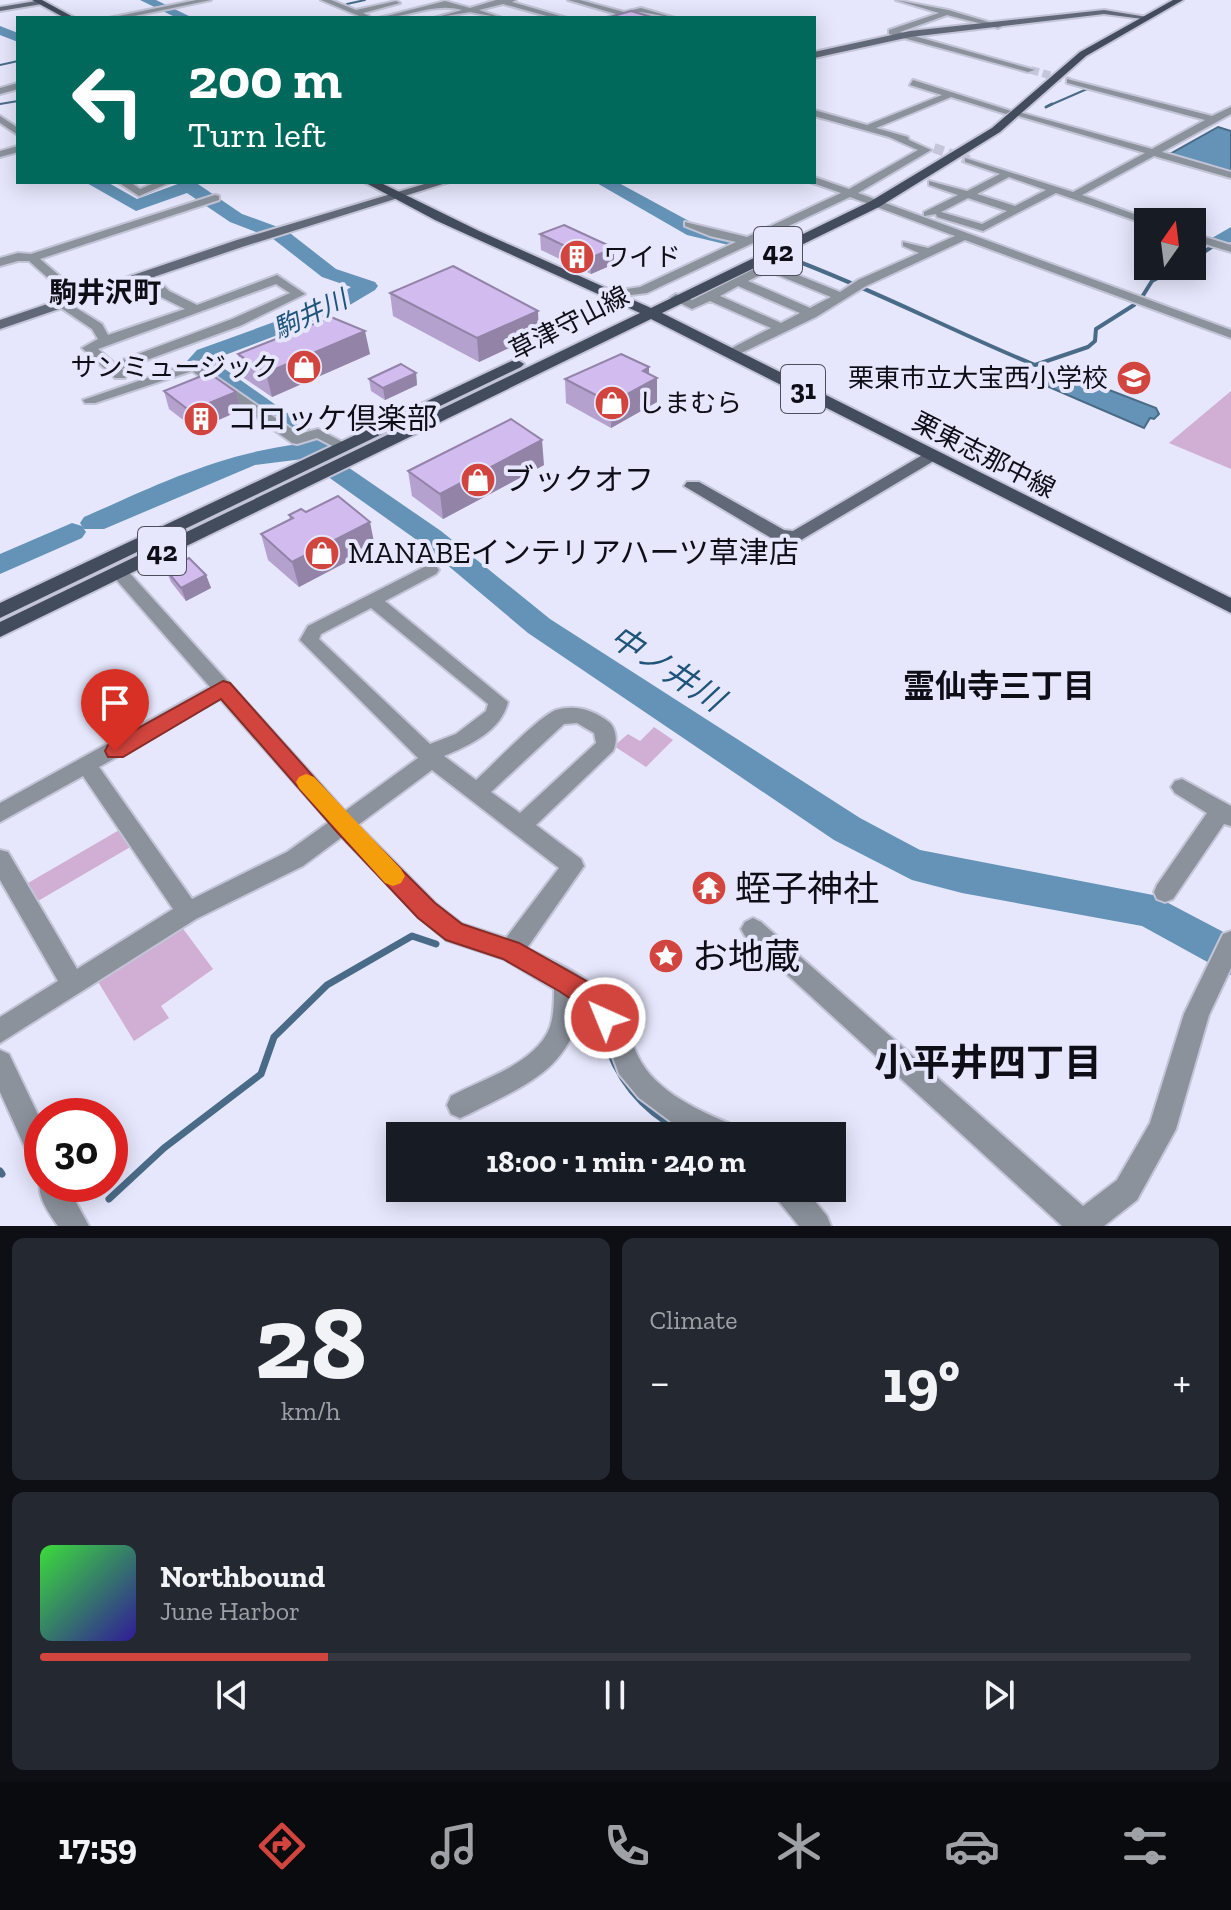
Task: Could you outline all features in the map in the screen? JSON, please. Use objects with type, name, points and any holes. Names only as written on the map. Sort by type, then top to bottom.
[{"type":"main road","name":"草津守山線","points":[[0,630],[119,572],[344,452],[953,159],[1083,54],[1163,0]]},
{"type":"main road","name":"草津守山線","points":[[1137,16],[1179,0]]},
{"type":"main road","points":[[38,1],[67,16]]},
{"type":"main road","name":"草津守山線","points":[[642,309],[761,265],[869,202],[1012,112]]},
{"type":"main road","name":"栗東志那中線","points":[[374,184],[497,247],[642,309],[1231,606]]},
{"type":"main road","name":"草津守山線","points":[[0,611],[315,469]]},
{"type":"street","points":[[123,16],[207,0]]},
{"type":"street","points":[[325,0],[366,16]]},
{"type":"street","points":[[384,0],[394,3]]},
{"type":"street","points":[[356,12],[409,0]]},
{"type":"street","points":[[435,0],[490,16]]},
{"type":"street","points":[[446,16],[512,0]]},
{"type":"street","points":[[572,0],[623,14]]},
{"type":"street","points":[[900,0],[998,26]]},
{"type":"street","points":[[0,9],[38,1]]},
{"type":"street","points":[[500,1],[557,16]]},
{"type":"street","points":[[391,16],[445,3]]},
{"type":"street","points":[[616,16],[641,10],[664,16]]},
{"type":"street","points":[[529,16],[544,12]]},
{"type":"street","points":[[948,12],[892,32],[1031,70]]},
{"type":"street","points":[[816,55],[900,35],[1104,12],[1137,16]]},
{"type":"street","points":[[1070,81],[1211,119]]},
{"type":"street","points":[[913,83],[1231,175]]},
{"type":"street","points":[[870,127],[949,95]]},
{"type":"street","points":[[1073,196],[1231,110]]},
{"type":"street","points":[[816,114],[934,148]]},
{"type":"street","points":[[611,295],[643,290],[848,194],[926,150],[893,138],[896,136]]},
{"type":"street","points":[[953,159],[1134,217]]},
{"type":"street","points":[[969,160],[1005,175]]},
{"type":"street","points":[[919,219],[1005,175]]},
{"type":"street","points":[[816,181],[1231,334]]},
{"type":"street","points":[[933,183],[1016,210]]},
{"type":"street","points":[[126,184],[139,193],[161,184]]},
{"type":"street","points":[[0,325],[275,232],[437,184]]},
{"type":"street","points":[[901,201],[983,228],[1054,190]]},
{"type":"street","points":[[0,262],[18,257],[32,258],[215,198]]},
{"type":"street","points":[[689,224],[714,234],[749,241]]},
{"type":"street","points":[[731,354],[812,314],[859,285],[964,236]]},
{"type":"street","points":[[1206,241],[1231,249]]},
{"type":"street","points":[[907,244],[930,253]]},
{"type":"street","points":[[32,258],[78,298]]},
{"type":"street","points":[[881,258],[902,267]]},
{"type":"street","points":[[676,298],[692,305],[739,282],[761,265],[841,297]]},
{"type":"street","points":[[149,275],[165,294],[196,310]]},
{"type":"street","points":[[113,368],[237,322],[299,294],[277,279],[89,348],[126,381]]},
{"type":"street","points":[[739,282],[812,314]]},
{"type":"street","points":[[710,296],[783,329]]},
{"type":"street","points":[[61,304],[97,327],[105,341]]},
{"type":"street","points":[[90,400],[184,366],[194,366],[305,436],[318,433],[344,452]]},
{"type":"street","points":[[693,486],[780,535],[796,537],[931,455]]},
{"type":"street","points":[[430,570],[314,630],[309,640],[430,756],[573,866],[511,951]]},
{"type":"street","points":[[119,572],[345,826],[427,910],[454,932],[511,951],[586,994],[621,1043],[628,1065],[669,1109],[689,1122]]},
{"type":"street","points":[[0,1031],[188,912],[295,859],[345,826],[430,756],[463,739],[495,715],[498,702],[372,600]]},
{"type":"street","points":[[0,813],[88,767],[223,688]]},
{"type":"street","points":[[477,792],[559,717],[580,715],[604,729],[606,745],[521,826]]},
{"type":"street","points":[[88,767],[188,912]]},
{"type":"street","points":[[1165,892],[1226,814],[1182,787]]},
{"type":"street","points":[[0,859],[72,983]]},
{"type":"street","points":[[753,929],[1081,1225],[1127,1190],[1162,1129],[1197,1014],[1231,942]]},
{"type":"street","points":[[460,1105],[521,1075],[549,1050],[564,1024],[567,983]]},
{"type":"street","points":[[0,1063],[24,1114]]},
{"type":"street","points":[[59,1202],[75,1226]]},
{"type":"street","points":[[797,1202],[817,1226]]},
{"type":"shaded area","points":[[1231,391],[1231,469],[1169,443]]},
{"type":"shaded area","points":[[654,727],[673,740],[646,767],[614,746],[628,734],[640,741]]},
{"type":"shaded area","points":[[121,829],[132,846],[38,901],[28,883]]},
{"type":"shaded area","points":[[181,926],[213,969],[161,1006],[169,1018],[134,1041],[97,980]]},
{"type":"water","points":[[1218,127],[1231,131],[1231,171],[1170,154]]},
{"type":"water","points":[[1060,371],[1156,408],[1159,414],[1154,419],[1150,418],[1144,428],[1042,384]]},
{"type":"building","points":[[631,11],[648,16],[614,16]]},
{"type":"building","points":[[564,225],[614,248],[590,258],[540,234]]},
{"type":"building","points":[[453,266],[538,311],[477,338],[390,293]]},
{"type":"building","points":[[331,317],[365,331],[266,373],[238,354]]},
{"type":"building","points":[[621,354],[649,367],[643,371],[657,378],[611,403],[565,379]]},
{"type":"building","points":[[401,364],[416,373],[383,388],[369,379]]},
{"type":"building","points":[[209,373],[236,392],[190,411],[164,391]]},
{"type":"building","points":[[511,419],[542,440],[440,494],[408,471]]},
{"type":"building","points":[[338,496],[370,522],[292,562],[261,534],[293,518],[289,515],[301,509],[306,512]]},
{"type":"building","points":[[189,558],[206,575],[181,588],[166,570]]},
{"type":"waterway","points":[[146,0],[182,16]]},
{"type":"waterway","points":[[331,0],[337,2]]},
{"type":"waterway","points":[[347,4],[365,0]]},
{"type":"waterway","points":[[452,16],[459,14]]},
{"type":"waterway","points":[[0,30],[16,37]]},
{"type":"waterway","points":[[0,65],[16,61]]},
{"type":"waterway","points":[[1048,106],[1087,89],[1127,99]]},
{"type":"waterway","points":[[0,104],[16,101]]},
{"type":"waterway","points":[[1048,106],[1052,104]]},
{"type":"waterway","name":"駒井川","points":[[98,184],[136,206],[189,186],[236,218],[279,234],[329,273],[368,286],[331,308],[205,355],[198,361],[318,446],[308,451]]},
{"type":"waterway","points":[[608,184],[694,231],[741,242]]},
{"type":"waterway","points":[[1219,242],[1231,233]]},
{"type":"waterway","points":[[1206,251],[1213,246]]},
{"type":"waterway","points":[[789,258],[1035,365],[1088,347],[1095,341],[1096,329],[1134,305]]},
{"type":"waterway","points":[[1142,297],[1154,280]]},
{"type":"waterway","name":"中ノ井川","points":[[94,523],[200,476],[251,458],[308,451]]},
{"type":"waterway","name":"中ノ井川","points":[[308,451],[431,537],[539,626],[847,829],[912,864],[962,877],[1122,903],[1153,912],[1231,957]]},
{"type":"waterway","name":"中ノ井川","points":[[0,565],[72,532]]},
{"type":"waterway","points":[[128,1181],[164,1148],[261,1074],[274,1037],[327,985],[412,936],[436,944]]},
{"type":"waterway","points":[[609,1050],[632,1091],[668,1122]]},
{"type":"tunnel","points":[[1031,70],[1070,81]]},
{"type":"tunnel","points":[[934,148],[969,160]]},
{"type":"slow traffic","points":[[306,782],[393,876]]},
{"type":"place","name":"ワイド","points":[[577,257]]},
{"type":"place","name":"サンミュージック","points":[[304,367]]},
{"type":"place","name":"栗東市立大宝西小学校","points":[[1134,378]]},
{"type":"place","name":"しまむら","points":[[612,403]]},
{"type":"place","name":"コロッケ倶楽部","points":[[201,419]]},
{"type":"place","name":"ブックオフ","points":[[478,480]]},
{"type":"place","name":"MANABEインテリアハーツ草津店","points":[[322,553]]},
{"type":"place","name":"蛭子神社","points":[[709,888]]},
{"type":"place","name":"お地蔵","points":[[666,956]]},
{"type":"district","name":"駒井沢町","points":[[105,292]]},
{"type":"district","name":"霊仙寺三丁目","points":[[999,686]]},
{"type":"district","name":"小平井四丁目","points":[[988,1063]]},
{"type":"route","points":[[115,751],[223,688],[345,826],[427,910],[454,932],[511,951],[586,994],[605,1018]]}]
